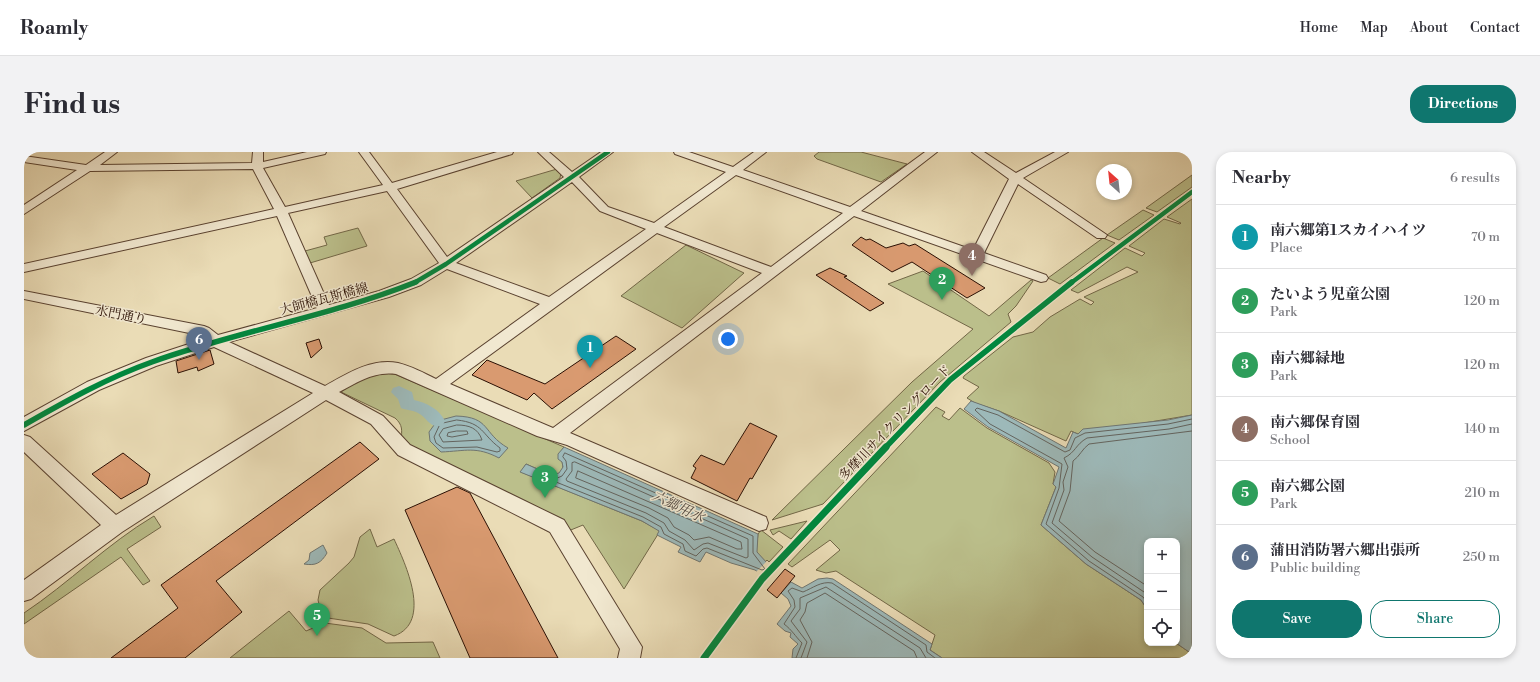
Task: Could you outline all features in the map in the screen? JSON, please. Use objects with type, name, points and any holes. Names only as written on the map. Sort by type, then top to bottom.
[{"type":"street","points":[[24,210],[112,152]]},
{"type":"street","points":[[258,152],[257,166],[281,211],[325,310]]},
{"type":"street","points":[[24,159],[87,168],[257,166],[321,152]]},
{"type":"street","points":[[364,152],[446,264],[551,303]]},
{"type":"street","points":[[24,268],[390,187],[508,152]]},
{"type":"street","points":[[543,152],[564,172],[571,176],[604,209],[774,272]]},
{"type":"street","name":"大師橋瓦斯橋線","points":[[24,425],[109,378],[175,353],[384,294],[416,282],[446,264],[571,176],[608,152]]},
{"type":"street","points":[[679,152],[1041,278]]},
{"type":"street","points":[[437,386],[761,152]]},
{"type":"street","points":[[555,435],[932,152]]},
{"type":"street","points":[[977,152],[1101,235]]},
{"type":"street","points":[[977,256],[1015,178],[1063,152]]},
{"type":"street","name":"水門通り","points":[[24,295],[204,331],[215,341],[325,392],[377,420],[404,450],[557,526],[631,647],[629,658]]},
{"type":"street","points":[[24,592],[115,526],[312,402],[325,392],[360,372],[382,367],[399,369],[555,435],[572,440],[760,523]]},
{"type":"street","points":[[24,442],[115,526]]},
{"type":"green space","points":[[819,152],[861,152],[907,164],[881,182],[817,159],[814,156]]},
{"type":"green space","points":[[557,169],[561,173],[560,178],[532,198],[516,181]]},
{"type":"green space","points":[[1192,175],[1192,187],[1157,212],[1146,208]]},
{"type":"green space","points":[[1192,199],[1192,415],[1078,434],[1071,431],[1066,441],[999,411],[975,403],[967,398],[979,387],[963,378],[964,376],[1013,337],[1033,332],[1050,317],[1080,299],[1091,305],[1094,302],[1084,297],[1138,272],[1127,267],[1078,293],[1071,290],[1125,248],[1142,256],[1145,253],[1129,246],[1164,219],[1180,224],[1181,223],[1167,217]]},
{"type":"green space","points":[[1143,210],[1154,215],[1119,240],[1107,235]]},
{"type":"green space","points":[[358,228],[367,246],[310,263],[305,251],[327,245],[324,237]]},
{"type":"green space","points":[[1103,238],[1115,243],[1060,284],[1048,278]]},
{"type":"green space","points":[[686,245],[744,273],[682,328],[621,296]]},
{"type":"green space","points":[[923,271],[989,316],[1031,280],[1033,281],[1016,306],[1008,314],[1011,322],[940,382],[823,504],[772,520],[912,382],[973,329],[888,284]]},
{"type":"green space","points":[[390,372],[564,447],[561,452],[563,468],[559,474],[551,475],[526,464],[521,472],[642,521],[660,531],[624,589],[583,525],[561,534],[401,441],[401,428],[395,418],[341,392],[364,376]]},
{"type":"green space","points":[[936,407],[945,412],[942,416],[949,420],[960,408],[987,428],[1049,463],[1055,472],[1053,484],[1056,487],[1041,525],[1086,564],[1141,600],[1144,604],[1144,646],[1180,646],[1192,654],[1192,658],[942,658],[930,650],[935,635],[836,571],[826,573],[816,570],[840,550],[830,540],[792,567],[788,564]]},
{"type":"green space","points":[[154,516],[161,527],[127,549],[150,581],[143,585],[121,557],[24,624],[24,613],[120,539]]},
{"type":"green space","points":[[807,521],[791,539],[779,531],[773,535],[770,530]]},
{"type":"green space","points":[[370,529],[377,547],[394,539],[404,562],[413,591],[414,605],[412,618],[406,629],[394,636],[368,624],[328,618],[321,612],[318,600],[320,590],[354,557],[360,537]]},
{"type":"green space","points":[[761,530],[783,547],[769,562],[767,560],[765,562],[756,552],[758,534]]},
{"type":"green space","points":[[289,611],[306,631],[325,623],[362,628],[386,643],[433,642],[440,658],[230,658]]},
{"type":"water","points":[[971,401],[999,411],[1066,448],[1073,432],[1078,434],[1083,429],[1168,420],[1192,415],[1192,654],[1180,646],[1180,538],[1144,538],[1144,604],[1141,600],[1086,564],[1041,525],[1056,487],[1053,484],[1059,467],[988,427],[964,409]]},
{"type":"water","points":[[456,416],[475,419],[508,448],[499,458],[484,452],[471,450],[441,452],[430,441],[429,432],[437,421]]},
{"type":"water","name":"六郷用水","points":[[564,447],[758,534],[757,552],[779,576],[773,583],[755,570],[731,563],[706,552],[700,562],[678,552],[681,547],[657,535],[659,531],[642,521],[520,472],[526,464],[551,475],[559,473],[563,467],[562,462],[558,459],[558,454]]},
{"type":"water","points":[[323,545],[327,553],[323,559],[312,565],[304,564],[309,560],[310,553]]},
{"type":"water","points":[[818,579],[833,579],[932,644],[930,650],[942,658],[792,658],[793,649],[798,644],[790,637],[791,633],[785,631],[777,624],[791,606],[788,599],[781,593],[791,582],[802,588]]},
{"type":"pier","points":[[767,561],[781,575],[772,584],[755,573]]},
{"type":"building","points":[[861,237],[866,240],[870,239],[886,248],[903,243],[909,246],[915,244],[985,288],[967,298],[912,262],[892,272],[852,245]]},
{"type":"building","points":[[830,268],[847,276],[844,277],[884,303],[870,311],[816,275]]},
{"type":"building","points":[[616,336],[636,349],[552,409],[534,393],[527,400],[472,375],[487,360],[545,384]]},
{"type":"building","points":[[319,339],[322,348],[311,358],[306,343]]},
{"type":"building","points":[[210,350],[214,364],[198,371],[197,367],[178,373],[176,361]]},
{"type":"building","points":[[750,423],[777,436],[752,479],[750,478],[737,501],[691,478],[696,468],[693,466],[701,455],[724,465]]},
{"type":"building","points":[[360,442],[379,459],[216,581],[242,612],[185,658],[111,658],[178,608],[161,585]]},
{"type":"building","points":[[123,453],[150,474],[147,484],[121,499],[92,474]]},
{"type":"building","points":[[457,487],[470,493],[558,658],[470,658],[405,510]]},
{"type":"building","points":[[785,569],[795,576],[777,598],[767,590]]},
{"type":"waterway","points":[[399,392],[406,396],[407,404],[423,408],[437,421]]},
{"type":"cycle path","points":[[24,425],[93,386],[151,362],[215,341],[384,294],[416,282],[446,264],[608,152]]},
{"type":"cycle path","name":"多摩川サイクリングロード","points":[[704,658],[762,579],[950,380],[1077,278],[1192,192]]},
{"type":"place","name":"南六郷保育園","points":[[972,276]]},
{"type":"place","name":"たいよう児童公園","points":[[942,300]]},
{"type":"place","name":"蒲田消防署六郷出張所","points":[[199,360]]},
{"type":"place","name":"南六郷第1スカイハイツ","points":[[590,368]]},
{"type":"place","name":"南六郷緑地","points":[[545,498]]},
{"type":"place","name":"南六郷公園","points":[[317,636]]}]
